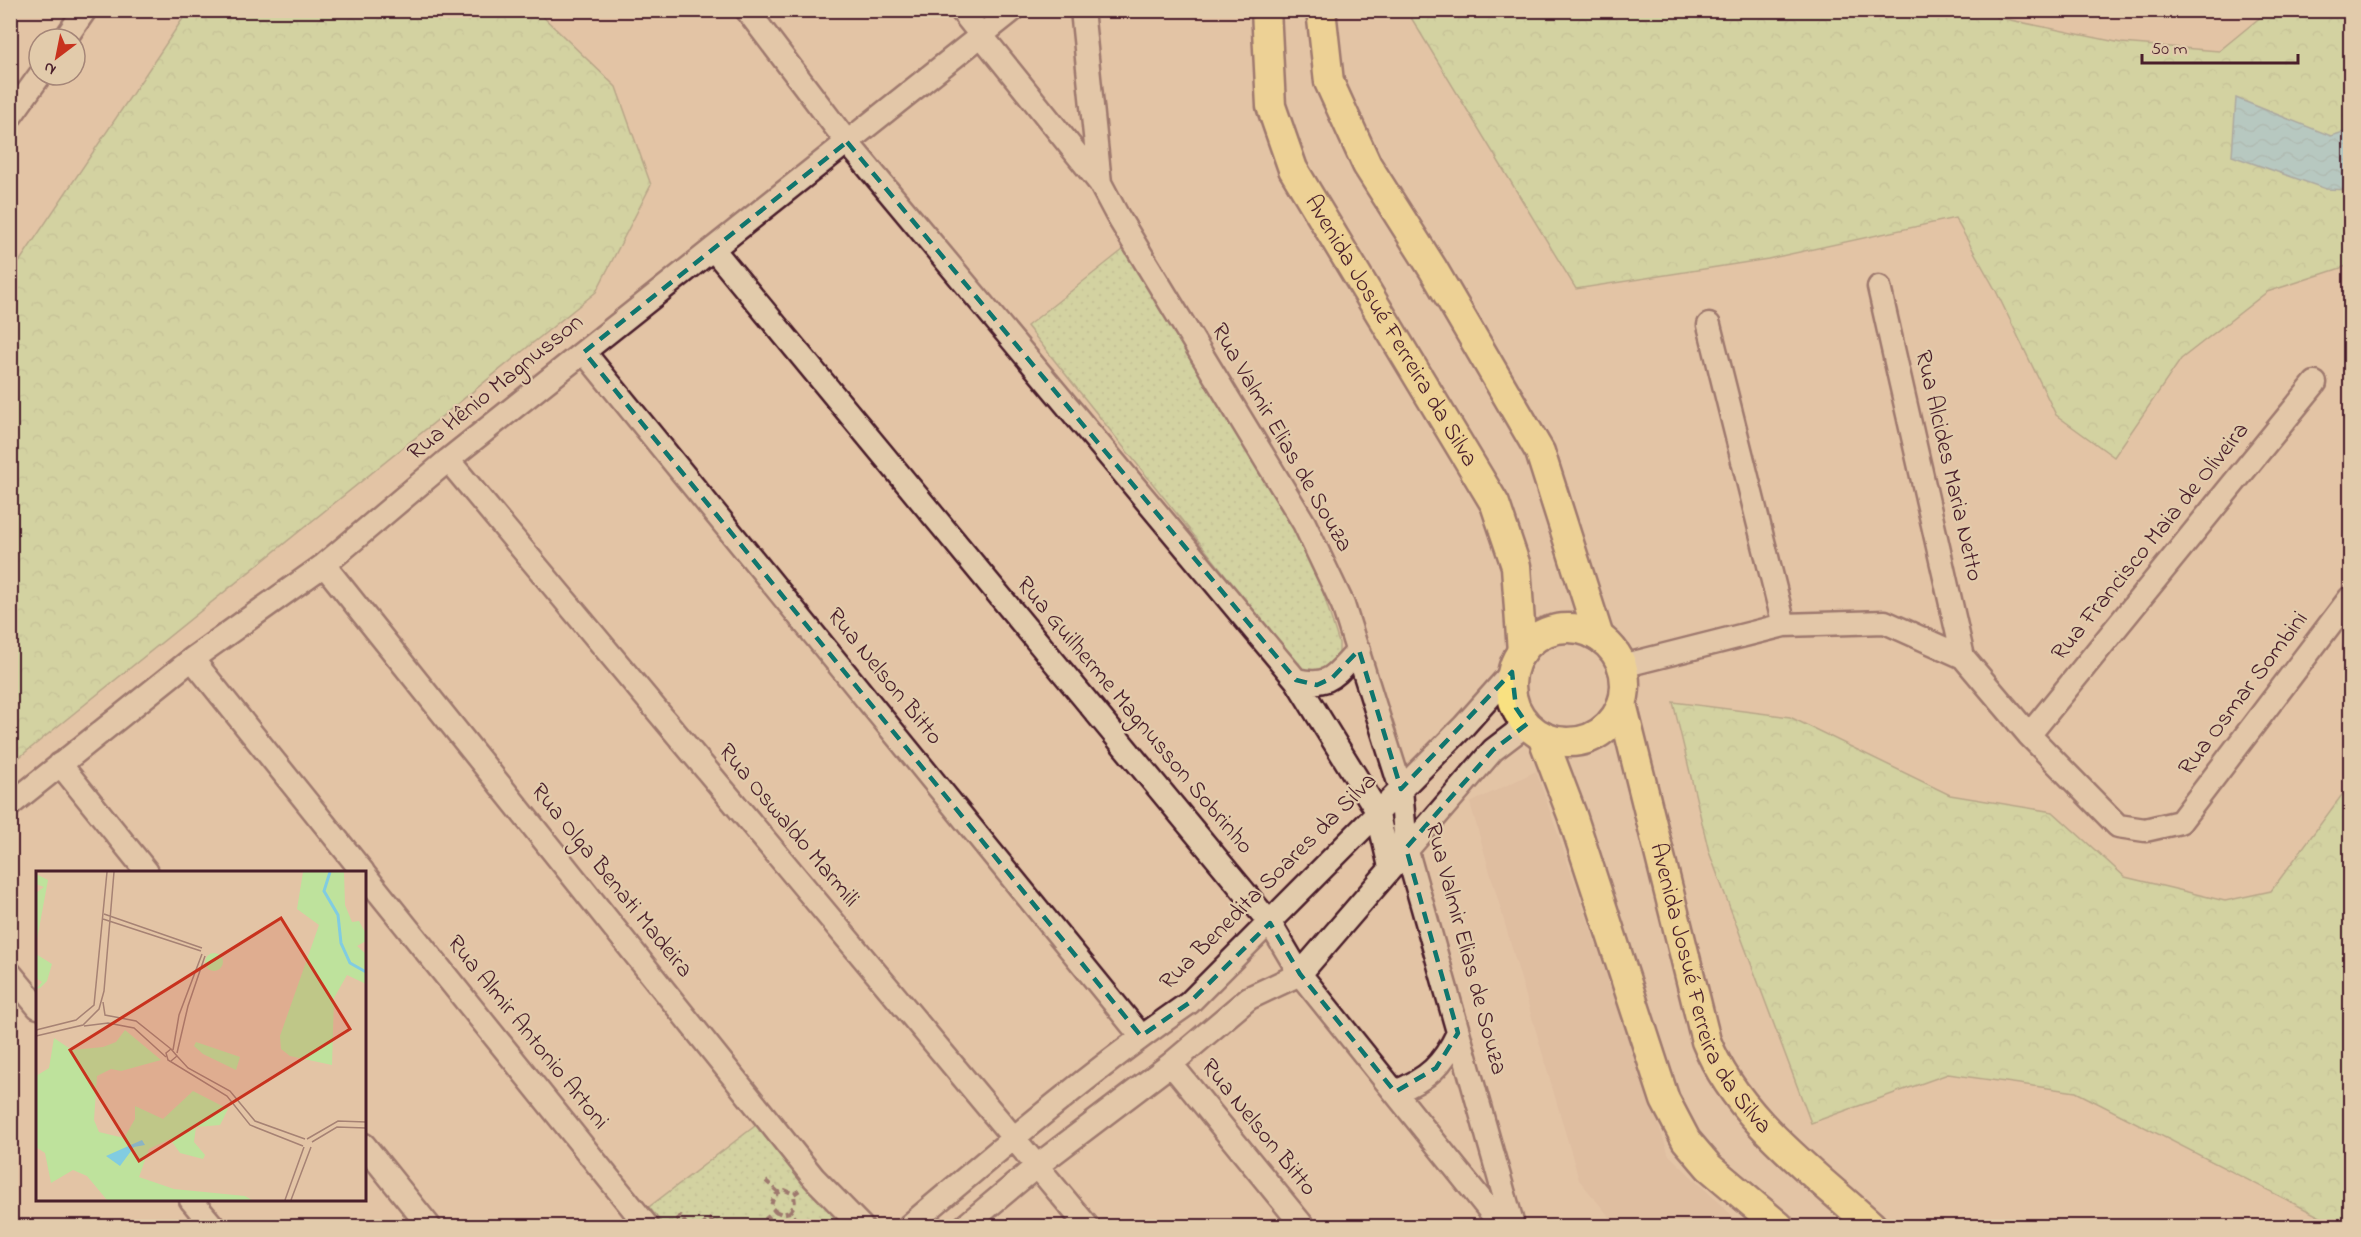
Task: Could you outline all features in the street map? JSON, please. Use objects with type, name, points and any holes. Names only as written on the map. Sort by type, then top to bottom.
[{"type":"main road","name":"Avenida Josué Ferreira da Silva","points":[[1266,10],[1271,106],[1293,169],[1495,504],[1516,566],[1517,662]]},
{"type":"main road","points":[[1321,10],[1329,82],[1367,165],[1433,269],[1540,453],[1599,637]]},
{"type":"main road","points":[[1534,730],[1561,742],[1581,741],[1599,734],[1613,721],[1622,704],[1626,685],[1622,666],[1613,650],[1599,637],[1582,630],[1564,628],[1547,632],[1531,641],[1517,662],[1511,690],[1516,708],[1534,730],[1572,815],[1665,1100],[1686,1140],[1710,1167],[1779,1227]]},
{"type":"main road","name":"Avenida Josué Ferreira da Silva","points":[[1622,704],[1706,1041],[1716,1066],[1746,1110],[1872,1226]]},
{"type":"street","points":[[73,27],[85,10]]},
{"type":"street","points":[[747,10],[847,142],[1296,680],[1377,810],[1390,867]]},
{"type":"street","name":"Rua Valmir Elias de Souza","points":[[962,10],[1100,183],[1117,215],[1304,523],[1343,605],[1401,789],[1406,848],[1513,1227]]},
{"type":"street","name":"Rua Hênio Magnusson","points":[[10,805],[192,658],[324,565],[448,460],[1013,10]]},
{"type":"street","points":[[1082,10],[1100,183]]},
{"type":"street","points":[[10,117],[31,87]]},
{"type":"street","name":"Rua Guilherme Magnusson Sobrinho","points":[[713,249],[1270,923],[1300,974],[1502,1227]]},
{"type":"street","name":"Rua Alcides Maria Netto","points":[[1879,287],[1963,657]]},
{"type":"street","points":[[1709,325],[1784,625]]},
{"type":"street","name":"Rua Nelson Bitto","points":[[584,352],[1141,1036]]},
{"type":"street","name":"Rua Francisco Maia de Oliveira","points":[[2030,735],[2315,383]]},
{"type":"street","name":"Rua Oswaldo Marmili","points":[[448,460],[1013,1138],[1038,1165],[1087,1227]]},
{"type":"street","name":"Rua Olga Benati Madeira","points":[[324,565],[814,1178],[861,1227]]},
{"type":"street","name":"Rua Osmar Sombini","points":[[2030,735],[2118,826],[2145,830],[2180,822],[2350,598]]},
{"type":"street","points":[[1622,666],[1784,625],[1885,622],[1963,657],[2030,735]]},
{"type":"street","points":[[1296,680],[1317,685],[1332,678],[1359,650]]},
{"type":"street","name":"Rua Almir Antonio Artoni","points":[[192,658],[362,871]]},
{"type":"street","name":"Rua Benedita Soares da Silva","points":[[909,1227],[1013,1138],[1141,1036],[1189,1003],[1270,923],[1377,810],[1464,726],[1517,662]]},
{"type":"street","points":[[965,1227],[1038,1165],[1171,1064],[1249,998],[1300,974],[1406,848],[1493,750],[1534,730]]},
{"type":"street","points":[[60,764],[145,871]]},
{"type":"street","name":"Rua Almir Antonio Artoni","points":[[366,876],[647,1227]]},
{"type":"street","points":[[10,973],[36,1005]]},
{"type":"street","points":[[1395,1092],[1418,1083],[1436,1068],[1448,1054],[1458,1033]]},
{"type":"street","name":"Rua Nelson Bitto","points":[[1171,1064],[1303,1227]]},
{"type":"street","points":[[366,1148],[429,1227]]},
{"type":"street","points":[[192,1201],[213,1227]]},
{"type":"path","points":[[794,1194],[814,1178]]},
{"type":"path","points":[[766,1181],[778,1192]]},
{"type":"path","points":[[784,1190],[794,1194],[795,1204],[790,1212],[782,1214],[771,1207],[772,1198],[778,1192],[784,1190]]},
{"type":"path","points":[[757,1227],[775,1211]]},
{"type":"path","points":[[790,1212],[801,1227]]},
{"type":"path","points":[[667,1227],[681,1216],[687,1227]]},
{"type":"path","points":[[702,1227],[710,1219],[715,1227]]},
{"type":"highlighted area","points":[[847,142],[1296,680],[1317,685],[1332,678],[1359,650],[1401,789],[1512,672],[1516,708],[1527,724],[1493,750],[1406,848],[1458,1033],[1436,1068],[1395,1092],[1300,974],[1270,923],[1189,1003],[1141,1036],[584,352]]},
{"type":"shaded area","points":[[1536,771],[1669,1155],[1743,1226],[1617,1226],[1579,1180],[1470,803]]},
{"type":"green space","points":[[188,11],[537,11],[616,87],[651,185],[596,292],[11,764],[11,274]]},
{"type":"green space","points":[[1407,11],[1995,11],[1996,17],[2121,43],[2219,51],[2268,11],[2350,11],[2350,265],[2267,292],[2181,359],[2114,457],[2056,415],[1996,291],[1955,218],[1768,259],[1576,289]]},
{"type":"green space","points":[[1124,249],[1306,539],[1339,643],[1339,659],[1329,671],[1306,672],[1299,667],[1027,326]]},
{"type":"green space","points":[[1673,702],[1790,717],[1950,795],[2053,812],[2125,877],[2225,901],[2271,891],[2350,784],[2350,1226],[2338,1226],[2076,1092],[1948,1074],[1811,1123],[1709,852]]},
{"type":"green space","points":[[759,1123],[845,1226],[664,1226],[649,1207]]},
{"type":"water","points":[[2236,98],[2331,136],[2350,130],[2350,190],[2326,189],[2232,156]]}]
